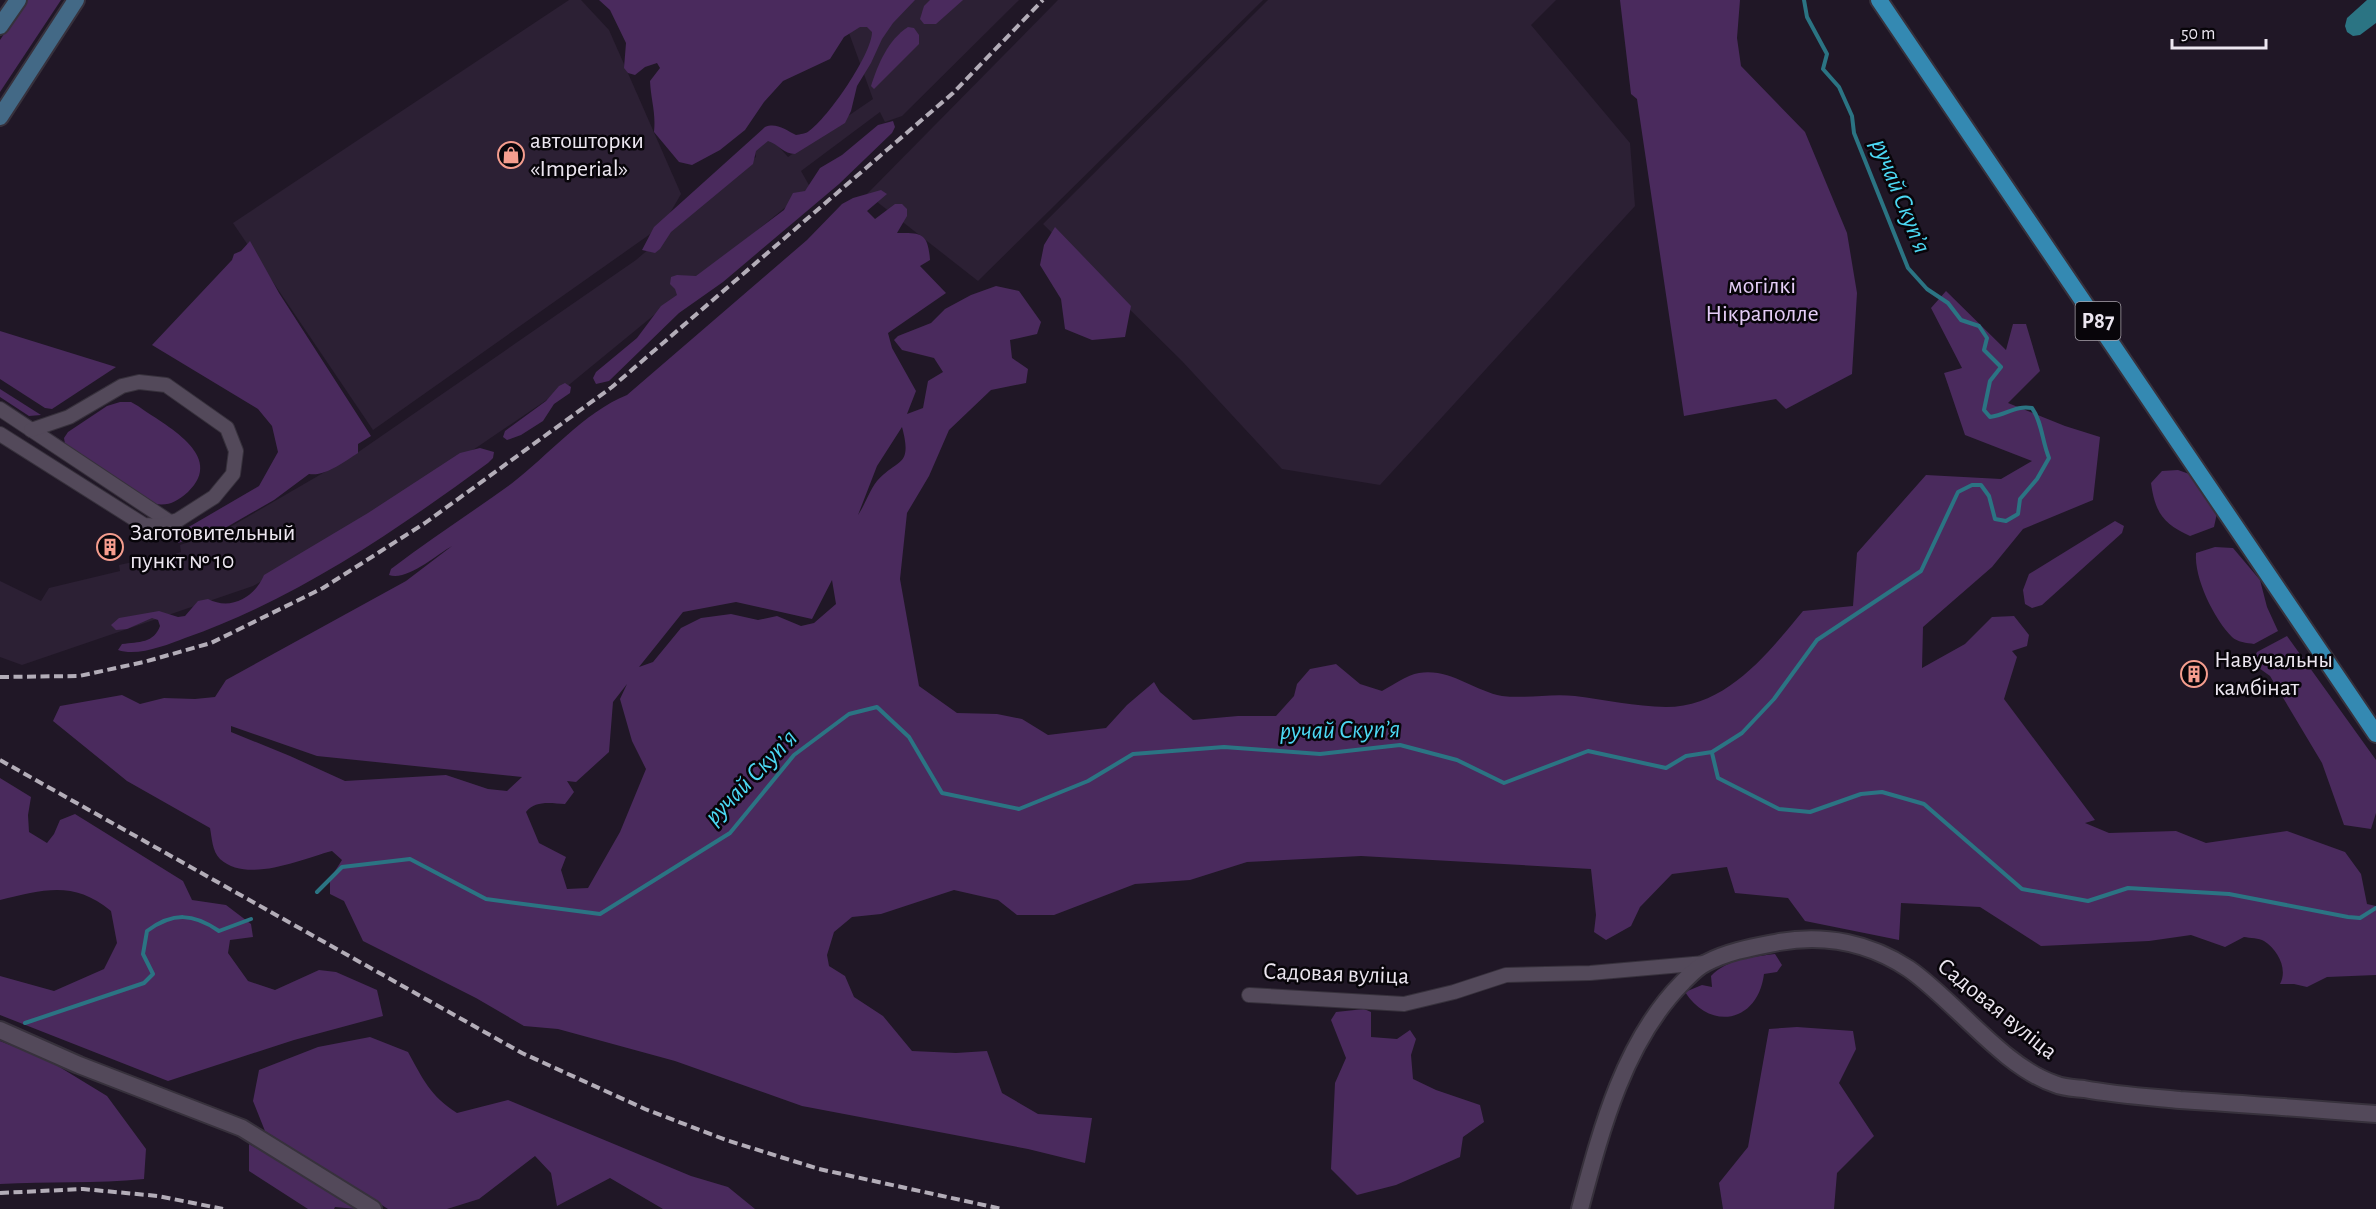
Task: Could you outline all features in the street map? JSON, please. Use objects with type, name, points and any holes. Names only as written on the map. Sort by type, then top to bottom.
[{"type":"main road","points":[[0,26],[18,0]]},
{"type":"main road","points":[[0,117],[76,0]]},
{"type":"main road","name":"Р87","points":[[1879,0],[2376,734]]},
{"type":"street","points":[[0,434],[144,525],[160,526],[170,522],[214,497],[233,474],[236,451],[227,428],[166,385],[139,382],[122,386],[69,417],[31,430]]},
{"type":"street","points":[[0,409],[170,522]]},
{"type":"street","name":"Садовая вуліца","points":[[1249,995],[1404,1004],[1454,992],[1506,975],[1590,973],[1705,963],[1752,947],[1793,940],[1824,939],[1850,943],[1876,951],[1907,968],[1940,993],[1968,1021],[2007,1054],[2032,1073],[2055,1085],[2124,1096],[2376,1114]]},
{"type":"street","name":"Садовая вуліца","points":[[1580,1209],[1624,1072],[1647,1026],[1668,997],[1705,963]]},
{"type":"street","points":[[0,1030],[79,1065],[242,1128],[372,1209]]},
{"type":"shaded area","points":[[569,0],[581,0],[609,30],[681,194],[663,225],[373,430],[233,223]]},
{"type":"shaded area","points":[[837,0],[1019,0],[902,116],[885,122],[880,112],[801,171],[810,187],[570,384],[370,520],[253,586],[22,665],[0,657],[0,581],[41,601],[49,588],[120,571],[119,565],[133,562],[136,567],[181,552],[180,545],[201,538],[206,541],[354,455],[636,260],[756,157],[754,147],[769,136],[788,157],[873,99]]},
{"type":"shaded area","points":[[1058,0],[1263,0],[978,281],[867,194]]},
{"type":"shaded area","points":[[1268,0],[1556,0],[1531,25],[1630,143],[1635,206],[1380,485],[1282,469],[1182,361],[1043,224]]},
{"type":"green space","points":[[27,0],[61,0],[0,92],[0,40]]},
{"type":"green space","points":[[599,0],[915,0],[893,23],[882,39],[857,86],[851,111],[845,123],[795,154],[768,141],[756,151],[753,164],[671,232],[655,253],[642,250],[654,227],[765,127],[777,126],[796,135],[808,132],[817,124],[857,70],[865,55],[872,32],[867,27],[860,27],[844,37],[830,59],[783,81],[764,102],[745,130],[720,150],[692,165],[679,162],[654,132],[650,81],[660,68],[657,63],[645,67],[635,75],[628,73],[624,68],[626,43],[610,10]]},
{"type":"green space","points":[[930,0],[963,0],[936,24],[924,24],[920,19],[924,6]]},
{"type":"green space","name":"могілкі Нікраполле","points":[[1620,0],[1740,0],[1737,38],[1741,66],[1805,132],[1847,233],[1857,293],[1852,374],[1786,409],[1776,399],[1684,416],[1637,99],[1631,94]]},
{"type":"green space","points":[[908,27],[914,28],[919,35],[919,44],[874,89],[871,86],[885,53],[901,32]]},
{"type":"green space","points":[[893,121],[895,127],[892,133],[839,184],[723,282],[679,313],[609,381],[596,384],[593,378],[596,372],[637,338],[661,306],[677,295],[670,284],[671,277],[696,276],[784,210],[793,193],[805,191],[820,168],[842,155],[878,125]]},
{"type":"green space","points":[[881,190],[887,194],[867,211],[875,219],[895,204],[902,204],[907,209],[907,216],[897,233],[917,234],[925,239],[930,260],[920,266],[946,293],[888,333],[892,348],[916,391],[907,414],[923,408],[928,381],[943,372],[934,358],[902,350],[894,340],[898,336],[931,323],[945,309],[971,295],[996,286],[1019,291],[1041,322],[1037,334],[1010,340],[1012,358],[1028,369],[1026,383],[991,390],[949,430],[929,476],[907,513],[900,579],[919,686],[957,713],[997,714],[1022,719],[1048,735],[1106,728],[1127,705],[1154,682],[1160,692],[1193,720],[1238,716],[1276,716],[1294,696],[1297,684],[1310,669],[1336,664],[1360,684],[1382,691],[1410,676],[1430,672],[1452,677],[1502,696],[1566,695],[1666,707],[1688,705],[1708,698],[1727,688],[1744,675],[1803,611],[1853,606],[1857,553],[1926,475],[2001,479],[2032,461],[1965,435],[1944,373],[1962,368],[1931,308],[1946,291],[2006,350],[2013,324],[2026,324],[2040,371],[2008,403],[2065,426],[2100,437],[2093,500],[2023,529],[1992,567],[1923,627],[1922,668],[1965,644],[1992,617],[2014,616],[2029,635],[2027,646],[2012,651],[2017,657],[2004,699],[2095,820],[2085,823],[2109,833],[2176,831],[2206,843],[2287,831],[2345,852],[2361,874],[2367,904],[2376,906],[2376,975],[2327,977],[2307,987],[2280,984],[2282,966],[2274,949],[2262,940],[2244,937],[2225,947],[2191,935],[2149,941],[2041,946],[1980,907],[1901,903],[1899,940],[1805,921],[1788,898],[1735,893],[1727,867],[1672,874],[1640,907],[1631,926],[1606,940],[1594,932],[1596,915],[1591,869],[1361,856],[1247,862],[1190,880],[1135,884],[1054,915],[1017,915],[998,900],[954,890],[881,914],[852,917],[834,932],[827,955],[829,966],[845,976],[854,997],[883,1016],[912,1051],[956,1053],[987,1051],[1002,1093],[1038,1114],[1092,1118],[1085,1163],[1028,1149],[802,1106],[675,1061],[558,1029],[524,1026],[476,998],[363,941],[344,901],[330,894],[330,879],[342,860],[332,851],[290,864],[260,870],[232,866],[217,856],[210,828],[127,781],[53,721],[60,706],[122,695],[140,704],[164,698],[215,697],[226,680],[406,581],[452,546],[413,571],[397,576],[389,575],[391,569],[511,484],[581,423],[627,395],[807,240],[842,204],[853,198]],"holes":[[[902,427],[906,450],[904,456],[877,481],[858,515],[877,466]],[[832,580],[836,604],[814,623],[801,626],[777,616],[758,620],[731,614],[701,618],[681,628],[653,662],[639,667],[683,612],[736,602],[812,619]],[[627,684],[620,699],[632,741],[646,769],[620,832],[588,888],[567,889],[561,870],[566,857],[539,843],[526,812],[539,804],[565,804],[574,792],[567,781],[576,782],[609,752],[613,702]],[[231,726],[317,756],[522,777],[507,791],[488,789],[446,775],[345,781],[231,732]]]},
{"type":"green space","points":[[1055,227],[1131,306],[1125,337],[1092,340],[1065,329],[1061,299],[1040,265],[1044,245]]},
{"type":"green space","points":[[250,241],[279,293],[371,436],[358,444],[358,453],[341,464],[322,473],[309,474],[274,500],[206,539],[203,534],[178,543],[175,535],[259,486],[278,452],[272,426],[258,409],[152,345],[232,260],[234,254],[241,251]]},
{"type":"green space","points":[[0,331],[116,367],[52,409],[45,408],[0,379]]},
{"type":"green space","points":[[565,383],[571,387],[570,393],[554,404],[543,421],[521,435],[507,440],[503,437],[505,431],[546,401],[559,386]]},
{"type":"green space","points":[[0,389],[41,415],[29,416],[0,397]]},
{"type":"green space","points":[[120,402],[131,402],[162,422],[187,442],[196,454],[200,466],[198,478],[188,492],[176,501],[169,504],[154,504],[65,444],[64,438],[68,432],[107,406]]},
{"type":"green space","points":[[480,448],[494,452],[493,458],[488,463],[417,514],[305,584],[226,622],[170,644],[143,651],[118,650],[122,644],[150,639],[160,626],[158,620],[152,618],[127,629],[116,630],[111,625],[119,618],[159,611],[178,617],[185,616],[198,601],[208,599],[225,603],[241,600],[255,590],[264,575],[368,513],[460,453]]},
{"type":"green space","points":[[2178,470],[2192,475],[2217,513],[2214,527],[2190,536],[2173,527],[2162,516],[2155,502],[2151,483],[2162,471]]},
{"type":"green space","points":[[2115,521],[2124,526],[2122,533],[2042,605],[2032,608],[2025,604],[2023,590],[2029,574]]},
{"type":"green space","points":[[2215,547],[2233,548],[2260,580],[2267,607],[2278,631],[2254,644],[2242,642],[2232,637],[2218,620],[2206,598],[2196,563],[2196,553]]},
{"type":"green space","points":[[2287,636],[2376,760],[2376,813],[2371,829],[2344,825],[2322,763],[2270,676],[2252,663],[2257,652]]},
{"type":"green space","points":[[0,778],[31,797],[28,815],[29,832],[47,843],[60,820],[75,814],[183,881],[192,900],[226,905],[251,924],[253,937],[230,940],[228,953],[248,981],[275,990],[319,970],[336,972],[377,990],[383,1016],[294,1040],[168,1081],[0,1015],[0,976],[54,991],[104,969],[117,943],[111,911],[84,895],[58,890],[0,900]]},
{"type":"green space","points":[[1775,954],[1782,965],[1777,972],[1764,974],[1760,990],[1753,1003],[1732,1016],[1720,1017],[1707,1013],[1696,1005],[1685,992],[1702,985],[1712,987],[1711,976],[1732,962]]},
{"type":"green space","points":[[1364,1009],[1371,1012],[1371,1037],[1397,1039],[1410,1030],[1416,1039],[1411,1055],[1413,1079],[1436,1090],[1480,1105],[1484,1122],[1463,1137],[1460,1157],[1396,1185],[1357,1195],[1331,1169],[1335,1083],[1346,1058],[1331,1020],[1336,1012]]},
{"type":"green space","points":[[1797,1027],[1853,1031],[1856,1049],[1839,1083],[1874,1136],[1837,1173],[1834,1209],[1723,1209],[1719,1183],[1748,1147],[1769,1029]]},
{"type":"green space","points":[[370,1037],[408,1052],[434,1093],[457,1113],[508,1100],[691,1176],[728,1187],[755,1209],[663,1209],[610,1178],[557,1206],[551,1173],[535,1156],[479,1199],[447,1209],[388,1209],[265,1131],[253,1101],[259,1070],[318,1047]]},
{"type":"green space","points":[[0,1041],[48,1060],[107,1096],[146,1149],[144,1179],[0,1184]]},
{"type":"green space","points":[[249,1144],[329,1189],[356,1209],[335,1207],[334,1209],[308,1209],[249,1171]]},
{"type":"water","points":[[2367,0],[2376,0],[2376,23],[2360,35],[2353,36],[2347,32],[2345,26],[2347,18]]},
{"type":"waterway","name":"ручай Скупʼя","points":[[317,892],[342,867],[410,859],[486,899],[600,914],[730,833],[794,755],[849,714],[877,707],[909,737],[942,793],[1019,809],[1088,781],[1133,754],[1224,747],[1320,754],[1400,745],[1457,760],[1504,783],[1588,751],[1666,768],[1686,756],[1712,752],[1742,733],[1774,699],[1817,640],[1921,571],[1958,492],[1972,485],[1981,485],[1989,496],[1995,519],[2006,521],[2018,514],[2020,499],[2037,479],[2049,458],[2038,419],[2032,408],[2016,409],[1990,417],[1984,410],[1990,381],[2001,367],[1984,350],[1987,338],[1979,326],[1961,320],[1948,303],[1927,289],[1908,268],[1854,133],[1852,116],[1839,87],[1823,69],[1827,54],[1807,17],[1804,0]]},
{"type":"waterway","points":[[1712,753],[1718,778],[1779,809],[1810,812],[1861,794],[1882,792],[1924,804],[2022,889],[2088,901],[2128,888],[2229,894],[2360,918],[2376,908]]},
{"type":"waterway","name":"ручай Скупʼя","points":[[25,1023],[144,983],[153,974],[143,954],[147,931],[166,920],[192,918],[219,931],[251,919]]},
{"type":"railway","points":[[0,677],[79,676],[144,662],[211,643],[323,588],[425,523],[612,387],[953,93],[1043,0]]},
{"type":"railway","points":[[0,760],[522,1053],[645,1109],[726,1140],[819,1169],[1002,1209]]},
{"type":"railway","points":[[0,1193],[83,1189],[158,1196],[223,1209]]},
{"type":"place","name":"автошторки «Imperial»","points":[[511,155]]},
{"type":"place","name":"Заготовительный пункт № 10","points":[[110,547]]},
{"type":"place","name":"Навучальны камбінат","points":[[2194,674]]}]
